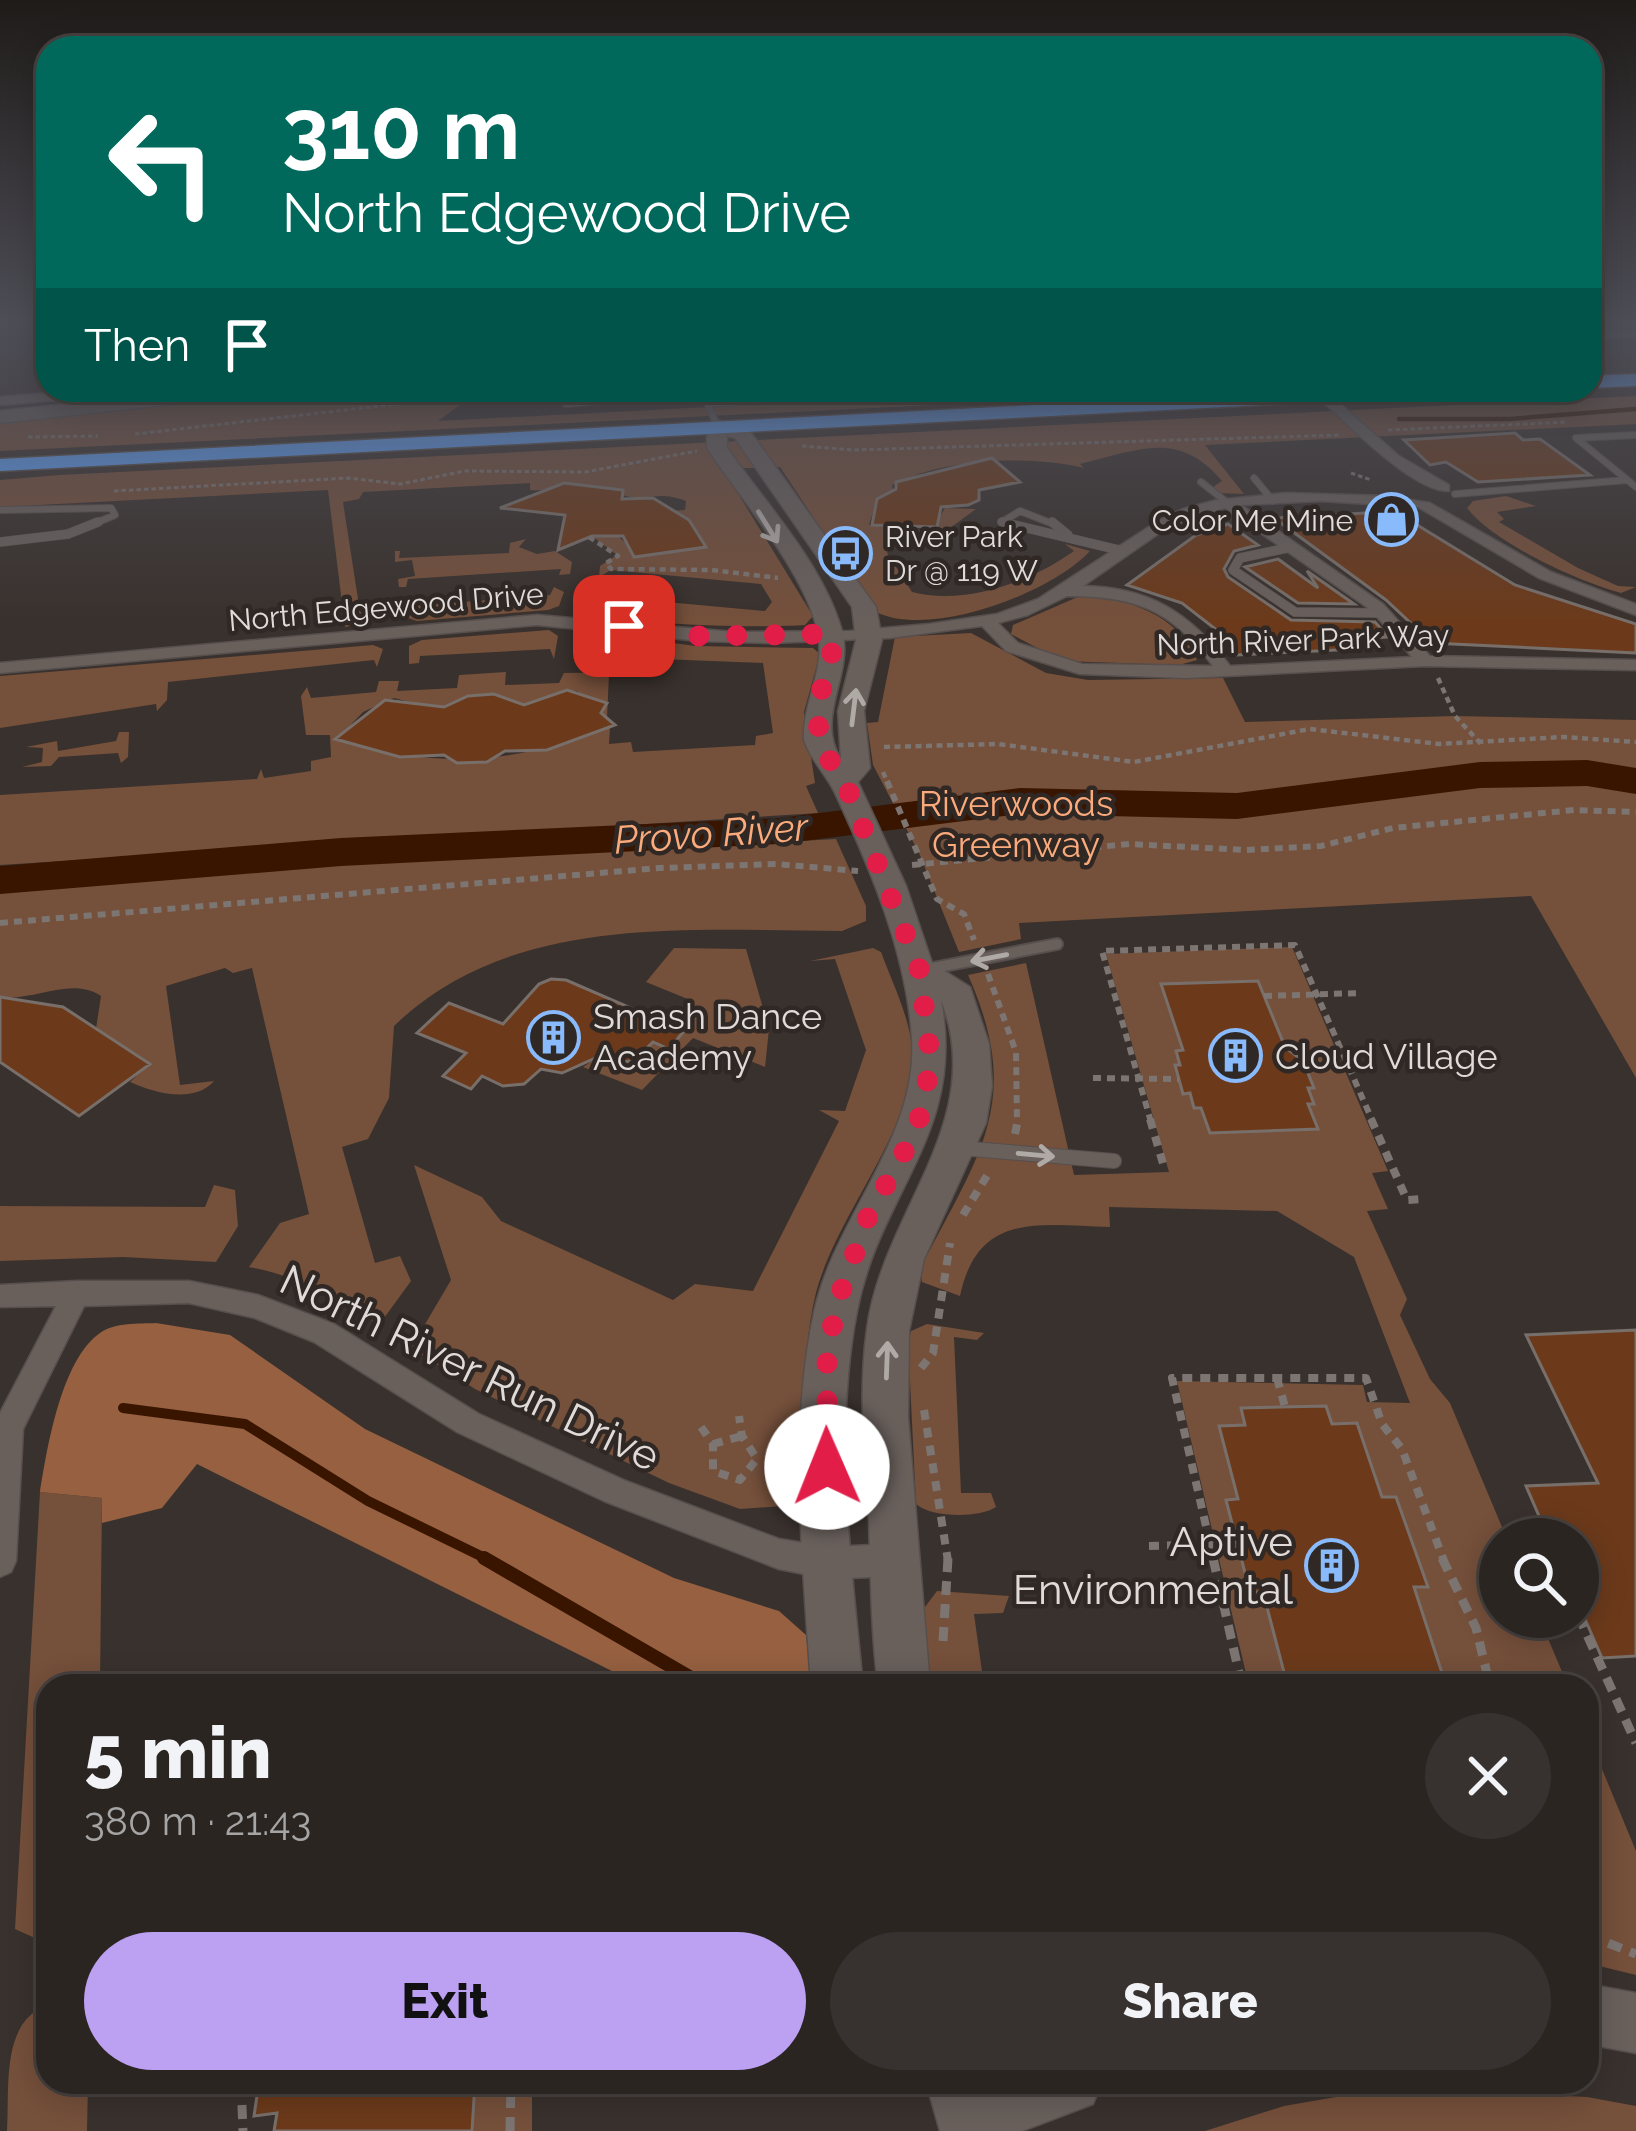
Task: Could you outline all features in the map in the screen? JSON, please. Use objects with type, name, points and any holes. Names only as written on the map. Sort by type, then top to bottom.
[{"type":"highway","points":[[0,465],[592,423]]},
{"type":"street","points":[[713,423],[717,448],[849,632]]},
{"type":"street","points":[[725,423],[742,434],[864,607],[832,658],[816,724],[826,761],[844,780],[920,971],[931,1063],[917,1129],[850,1259],[827,1358],[829,1563],[836,1674]]},
{"type":"street","points":[[1363,423],[1394,459],[1403,489],[1420,505],[1564,584],[1636,610]]},
{"type":"street","points":[[1394,459],[1451,495],[1482,537]]},
{"type":"street","points":[[1343,499],[1403,489],[1451,495]]},
{"type":"street","points":[[1066,591],[1173,518],[1229,504],[1343,499],[1420,505],[1451,495]]},
{"type":"street","points":[[1229,504],[1384,613],[1425,661]]},
{"type":"street","points":[[1095,571],[1124,594]]},
{"type":"street","points":[[1066,591],[1124,594],[1181,615],[1225,671]]},
{"type":"street","name":"North Edgewood Drive","points":[[0,668],[537,620],[588,620],[695,636],[849,632],[986,621],[1036,608],[1066,591]]},
{"type":"street","name":"North River Park Way","points":[[986,621],[1012,647],[1080,669],[1225,671],[1425,661],[1636,665]]},
{"type":"street","points":[[903,1674],[886,1373],[892,1302],[918,1230],[958,1148],[976,1098],[978,1068],[958,995],[920,971]]},
{"type":"street","points":[[0,1561],[8,1428],[77,1292]]},
{"type":"street","name":"North River Run Drive","points":[[0,1296],[189,1292],[258,1307],[324,1333],[468,1423],[615,1491],[779,1554],[829,1563],[894,1560]]},
{"type":"street","points":[[1599,2016],[1636,2023]]},
{"type":"street","points":[[965,2111],[1027,2094]]},
{"type":"lane","points":[[1636,435],[1576,438],[1636,487]]},
{"type":"lane","points":[[1254,478],[1273,501]]},
{"type":"lane","points":[[1451,495],[1627,480]]},
{"type":"lane","points":[[1201,482],[1229,504]]},
{"type":"lane","points":[[0,510],[94,507],[115,514],[68,534],[0,542]]},
{"type":"lane","points":[[1068,535],[1051,520],[1019,511],[1002,522],[1123,551]]},
{"type":"lane","points":[[1292,547],[1240,558],[1233,570],[1280,607],[1295,612],[1384,613]]},
{"type":"lane","points":[[920,971],[1057,944]]},
{"type":"lane","points":[[958,1148],[1114,1161]]},
{"type":"path","points":[[130,435],[230,423]]},
{"type":"path","points":[[1373,431],[1526,423]]},
{"type":"path","points":[[796,445],[868,453],[946,446],[1041,449],[1343,434]]},
{"type":"path","points":[[14,438],[107,436]]},
{"type":"path","points":[[111,491],[349,478],[400,484],[466,471],[585,472],[706,448]]},
{"type":"path","points":[[589,537],[618,556],[606,563],[610,568],[712,570],[778,578]]},
{"type":"path","points":[[1425,661],[1455,716],[1482,745]]},
{"type":"path","points":[[884,747],[998,744],[1133,762],[1272,732],[1310,729],[1482,745],[1563,736],[1636,742]]},
{"type":"path","points":[[881,735],[882,775],[938,898],[964,914],[1014,1034],[1022,1103],[1015,1134],[954,1231],[933,1352],[920,1369]]},
{"type":"path","points":[[0,923],[660,868],[776,864],[846,872],[878,864],[1129,844],[1246,850],[1321,845],[1393,828],[1574,810],[1636,812]]},
{"type":"path","points":[[1164,1167],[1102,950],[1295,945],[1406,1200],[1423,1199]]},
{"type":"path","points":[[1264,996],[1361,993]]},
{"type":"path","points":[[1093,1078],[1179,1078]]},
{"type":"path","points":[[1239,1674],[1172,1378],[1366,1378],[1382,1424],[1402,1449],[1452,1584],[1477,1628],[1487,1674]]},
{"type":"path","points":[[1277,1378],[1285,1407]]},
{"type":"path","points":[[921,1392],[947,1554],[942,1658]]},
{"type":"path","points":[[700,1427],[712,1444],[713,1471],[740,1480],[757,1459],[742,1436],[739,1416]]},
{"type":"path","points":[[712,1444],[742,1436]]},
{"type":"path","points":[[1150,1546],[1238,1544]]},
{"type":"path","points":[[1588,1638],[1636,1743]]},
{"type":"path","points":[[1599,1940],[1636,1954]]},
{"type":"path","points":[[241,2094],[243,2131]]},
{"type":"path","points":[[510,2131],[512,2094]]},
{"type":"green space","points":[[0,423],[559,423],[0,451]]},
{"type":"green space","points":[[1088,423],[1636,423],[1205,445],[1244,494],[1218,493],[1213,487],[1222,481],[1206,465],[1174,449],[1140,449],[1080,464],[1084,468],[1037,461],[936,469],[892,485],[894,493],[876,503],[869,525],[924,532],[932,530],[945,508],[976,509],[939,536],[893,544],[887,553],[912,592],[954,596],[997,588],[1074,551],[1065,544],[1090,551],[1072,567],[1020,596],[958,616],[927,620],[876,612],[780,467],[723,469],[813,616],[805,625],[658,622],[585,607],[590,591],[605,589],[601,596],[765,611],[772,602],[761,584],[611,570],[599,577],[600,566],[617,555],[592,536],[615,533],[639,556],[702,548],[701,538],[668,511],[685,510],[686,501],[667,496],[633,498],[575,484],[530,490],[530,483],[363,492],[359,499],[343,502],[360,612],[379,610],[381,620],[345,627],[328,490],[0,507],[0,480]]},
{"type":"green space","points":[[1506,496],[1536,506],[1497,512],[1504,519],[1499,522],[1578,568],[1618,586],[1636,587],[1621,593],[1560,570],[1496,534],[1467,508],[1473,501]]},
{"type":"green space","points":[[526,539],[519,547],[537,554],[555,551],[572,562],[570,574],[559,575],[561,569],[408,579],[406,587],[399,587],[398,579],[415,576],[412,560],[395,562],[395,551],[400,551],[399,558],[509,553],[510,543]]},
{"type":"green space","points":[[554,587],[564,592],[559,606],[548,610],[417,621],[405,617],[401,600],[410,599],[411,606],[550,595]]},
{"type":"green space","points":[[1080,596],[1115,600],[1164,620],[1189,644],[1197,660],[1179,665],[1062,661],[1011,634],[1013,625]]},
{"type":"green space","points":[[549,630],[558,636],[554,659],[550,649],[420,656],[419,663],[409,664],[409,646],[422,640]]},
{"type":"green space","points":[[595,632],[695,646],[813,648],[820,654],[804,712],[815,783],[806,786],[818,813],[0,865],[0,795],[257,779],[261,769],[264,778],[311,771],[311,761],[331,757],[330,735],[306,735],[301,696],[307,687],[311,698],[376,692],[379,681],[399,681],[397,691],[457,688],[459,675],[506,672],[505,685],[559,683],[564,673],[631,672],[609,674],[607,718],[577,691],[568,690],[527,704],[433,708],[394,698],[363,712],[341,735],[341,740],[412,756],[477,759],[508,755],[610,727],[609,744],[631,742],[633,752],[755,745],[756,736],[773,733],[763,663],[583,656],[582,640]]},
{"type":"green space","name":"Riverwoods Greenway","points":[[971,633],[1046,673],[1088,680],[1223,678],[1245,722],[1455,716],[1636,720],[1636,1078],[1531,896],[1019,923],[1021,939],[959,952],[919,853],[873,765],[867,723],[878,722],[895,637]]},
{"type":"green space","points":[[373,645],[383,649],[377,667],[374,660],[168,682],[167,700],[157,711],[156,704],[0,728],[0,676]]},
{"type":"green space","points":[[119,732],[129,732],[128,757],[121,763],[118,753],[59,757],[51,766],[22,767],[42,762],[43,748],[26,747],[57,741],[58,751],[116,741]]},
{"type":"green space","points":[[836,839],[866,906],[866,921],[842,931],[664,931],[547,946],[492,963],[441,989],[394,1026],[389,1098],[368,1139],[342,1147],[375,1263],[400,1256],[411,1281],[379,1325],[317,1289],[249,1267],[280,1223],[309,1214],[252,968],[233,973],[225,968],[166,986],[180,1085],[214,1081],[185,1094],[162,1093],[130,1082],[149,1064],[96,1029],[101,996],[77,988],[0,997],[0,891],[341,865]]},
{"type":"green space","points":[[1292,947],[1388,1171],[1372,1173],[1388,1209],[1367,1211],[1407,1299],[1400,1315],[1430,1379],[1450,1403],[1498,1518],[1479,1518],[1479,1638],[1548,1638],[1563,1674],[1443,1674],[1414,1587],[1427,1585],[1397,1497],[1382,1497],[1357,1424],[1332,1424],[1326,1406],[1242,1408],[1245,1425],[1219,1426],[1238,1499],[1227,1501],[1250,1591],[1263,1592],[1284,1674],[1246,1674],[1177,1381],[1363,1385],[1367,1402],[1410,1403],[1354,1257],[1277,1211],[1109,1207],[1110,1227],[1036,1226],[997,1236],[981,1249],[960,1296],[922,1282],[920,1269],[976,1160],[993,1094],[993,1059],[985,1020],[968,975],[1026,963],[1074,1175],[1169,1172],[1106,954]],"holes":[[[1162,985],[1291,1048],[1314,1086],[1308,1088],[1317,1129],[1210,1133],[1201,1108],[1195,1108],[1190,1093],[1183,1093],[1175,1066],[1180,1065],[1176,1051],[1183,1050]]]},
{"type":"green space","points":[[674,948],[746,949],[769,1029],[765,1067],[693,1038],[642,1090],[583,1067],[598,1057],[628,1060],[653,1042],[669,1048],[683,1032],[669,1025],[690,1000],[646,982]]},
{"type":"green space","points":[[873,948],[881,952],[908,1025],[911,1078],[889,1140],[839,1235],[815,1297],[805,1369],[800,1491],[783,1506],[740,1509],[669,1483],[475,1389],[411,1348],[451,1280],[414,1165],[482,1197],[501,1221],[673,1300],[695,1284],[753,1291],[839,1121],[819,1110],[845,1111],[866,1050],[835,959],[810,961]]},
{"type":"green space","points":[[214,1185],[235,1190],[238,1226],[216,1262],[123,1257],[0,1261],[0,1206],[205,1207]]},
{"type":"green space","points":[[927,1324],[984,1333],[977,1340],[954,1337],[961,1493],[991,1493],[996,1507],[989,1511],[944,1514],[916,1504],[908,1340],[911,1331]]},
{"type":"green space","points":[[40,1492],[102,1498],[100,1674],[36,1674],[36,1939],[15,1929]]},
{"type":"green space","points":[[937,1591],[1009,1596],[1003,1613],[974,1614],[982,1674],[927,1674],[922,1611]]},
{"type":"green space","points":[[1599,1762],[1636,1851],[1636,1975],[1599,1966]]},
{"type":"green space","points":[[33,2013],[36,2094],[88,2094],[87,2131],[7,2131],[11,2058],[22,2026]]},
{"type":"green space","points":[[475,2094],[532,2094],[532,2131],[473,2131]]},
{"type":"green space","points":[[1353,2094],[1587,2097],[1636,2106],[1636,2131],[1205,2131],[1284,2106]]},
{"type":"shaded area","points":[[156,1323],[230,1335],[365,1429],[674,1578],[779,1611],[806,1635],[811,1674],[618,1674],[197,1464],[162,1508],[102,1523],[102,1498],[40,1492],[58,1406],[75,1363],[100,1333],[127,1324]]},
{"type":"building","points":[[1515,433],[1523,440],[1540,439],[1590,475],[1478,482],[1446,462],[1430,465],[1404,440]]},
{"type":"building","points":[[992,458],[1020,482],[979,490],[979,500],[968,505],[941,507],[937,527],[872,525],[877,499],[896,489],[896,482]]},
{"type":"building","points":[[564,483],[623,490],[622,499],[653,498],[689,520],[706,547],[634,557],[623,536],[592,536],[558,550],[565,515],[500,508]]},
{"type":"building","points":[[1384,512],[1404,517],[1515,585],[1636,624],[1636,653],[1432,643],[1386,600],[1274,518]]},
{"type":"building","points":[[1228,524],[1258,545],[1234,551],[1224,569],[1228,577],[1291,620],[1375,622],[1388,637],[1371,638],[1379,648],[1236,655],[1218,631],[1182,603],[1127,585],[1196,535]]},
{"type":"building","points":[[1278,559],[1318,588],[1307,571],[1354,604],[1298,603],[1245,567]]},
{"type":"building","points":[[567,690],[607,703],[601,713],[615,725],[547,750],[505,751],[487,762],[457,763],[444,755],[400,757],[335,739],[385,700],[444,707],[468,696],[494,694],[524,705]]},
{"type":"building","name":"Smash Dance Academy","points":[[566,980],[684,1031],[669,1049],[653,1042],[634,1060],[615,1064],[598,1057],[562,1073],[541,1069],[524,1084],[503,1086],[482,1076],[471,1089],[443,1076],[466,1053],[417,1033],[449,1003],[503,1024],[539,984]]},
{"type":"building","name":"Cloud Village","points":[[1258,981],[1285,1047],[1303,1061],[1314,1088],[1308,1088],[1314,1104],[1308,1104],[1318,1129],[1210,1133],[1201,1108],[1194,1108],[1190,1093],[1183,1094],[1175,1065],[1180,1065],[1176,1051],[1183,1050],[1161,984]]},
{"type":"building","points":[[0,997],[63,1007],[150,1064],[79,1116],[0,1062]]},
{"type":"building","points":[[1636,1330],[1636,1656],[1602,1658],[1593,1638],[1599,1638],[1599,1518],[1540,1518],[1526,1486],[1598,1483],[1526,1335]]},
{"type":"building","name":"Aptive Environmental","points":[[1326,1406],[1332,1424],[1357,1423],[1382,1497],[1396,1497],[1428,1587],[1414,1587],[1442,1674],[1284,1674],[1263,1592],[1250,1592],[1226,1500],[1238,1499],[1219,1426],[1245,1425],[1241,1408]]},
{"type":"building","points":[[257,2094],[474,2094],[472,2131],[274,2131],[277,2113],[254,2116]]},
{"type":"waterway","name":"Provo River","points":[[0,880],[341,852],[779,831],[1020,801],[1237,806],[1480,775],[1587,773],[1636,781]]},
{"type":"waterway","points":[[123,1408],[245,1424],[368,1501],[491,1561]]},
{"type":"waterway","points":[[484,1558],[684,1674]]},
{"type":"place","name":"Color Me Mine","points":[[1392,520]]},
{"type":"place","name":"River Park Dr @ 119 W","points":[[846,553]]},
{"type":"place","name":"Smash Dance Academy","points":[[554,1037]]},
{"type":"place","name":"Cloud Village","points":[[1236,1056]]},
{"type":"place","name":"Aptive Environmental","points":[[1332,1565]]},
{"type":"route","points":[[624,626],[695,636],[831,634],[832,658],[818,701],[819,745],[826,761],[844,780],[920,971],[931,1063],[927,1095],[917,1129],[867,1219],[836,1306],[827,1358],[827,1467]]}]
